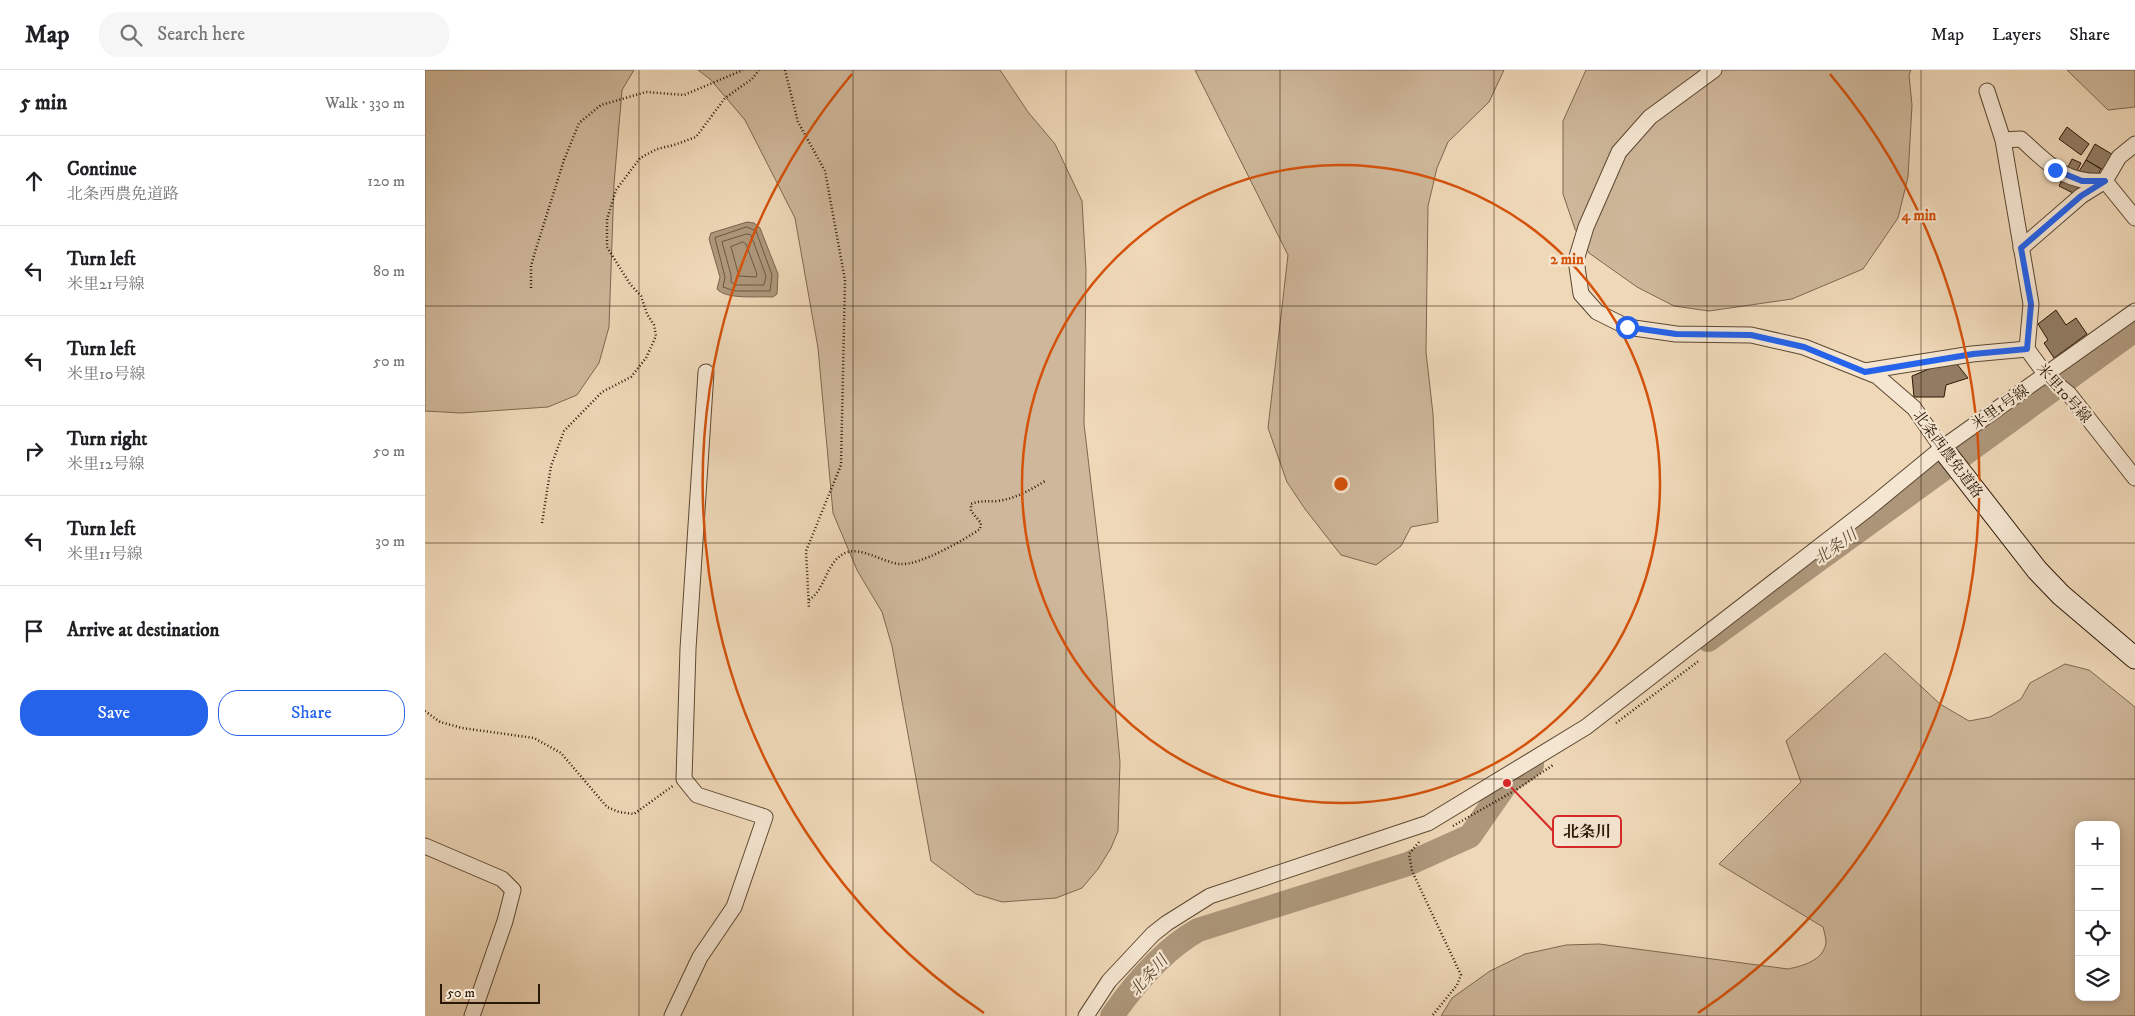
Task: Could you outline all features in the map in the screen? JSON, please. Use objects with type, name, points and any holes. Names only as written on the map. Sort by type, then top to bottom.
[{"type":"street","name":"北条西農免道路","points":[[1714,70],[1650,117],[1619,152],[1586,226],[1576,260],[1581,294],[1597,312],[1627,327],[1676,334],[1751,335],[1804,347],[1877,376],[1914,408],[1942,448],[2037,570],[2067,600],[2135,658]]},
{"type":"street","name":"米里10号線","points":[[1987,91],[2003,140],[2031,304],[2027,349],[2046,374],[2069,394],[2135,478]]},
{"type":"street","points":[[2003,140],[2021,139],[2055,170],[2082,181],[2105,181]]},
{"type":"street","points":[[2021,248],[2081,196],[2105,181],[2119,157],[2135,144]]},
{"type":"street","points":[[2105,181],[2135,218]]},
{"type":"street","name":"米里1号線","points":[[1086,1016],[1109,981],[1153,934],[1167,923],[1220,891],[1229,890],[1244,883],[1428,823],[1586,727],[1869,508],[1942,448],[2135,311]]},
{"type":"street","points":[[1865,372],[1973,354],[2027,349]]},
{"type":"street","points":[[672,1016],[700,957],[734,907],[765,817],[697,795],[684,778],[688,649],[706,372]]},
{"type":"street","points":[[425,846],[502,879],[513,890],[505,921],[471,1016]]},
{"type":"path","points":[[531,288],[531,266],[535,252],[564,160],[579,123],[601,105],[646,92],[684,95],[743,70]]},
{"type":"path","points":[[542,524],[551,466],[564,430],[602,392],[631,377],[646,358],[656,336],[654,324],[647,314],[641,296],[630,284],[607,247],[607,219],[616,190],[640,158],[657,149],[696,137],[725,98],[752,79],[759,70]]},
{"type":"path","points":[[785,70],[798,122],[825,171],[845,280],[841,465],[806,551],[809,609]]},
{"type":"path","points":[[809,600],[815,596],[833,560],[847,552],[867,554],[901,564],[917,561],[944,550],[980,529],[981,523],[971,511],[971,504],[979,501],[996,501],[1023,495],[1045,481]]},
{"type":"path","points":[[1613,725],[1700,660]]},
{"type":"path","points":[[425,711],[440,722],[462,728],[534,738],[561,753],[607,807],[619,812],[634,814],[684,778]]},
{"type":"path","points":[[1451,827],[1519,788],[1558,762]]},
{"type":"path","points":[[1425,840],[1416,843],[1409,854],[1412,871],[1461,976],[1457,985],[1432,1016]]},
{"type":"shaded area","points":[[425,70],[634,70],[622,90],[614,184],[609,327],[599,363],[577,395],[548,407],[461,413],[425,411]]},
{"type":"shaded area","points":[[698,70],[1000,70],[1028,112],[1055,144],[1082,201],[1086,270],[1084,424],[1107,618],[1120,762],[1118,831],[1111,848],[1098,869],[1082,888],[1056,898],[1002,902],[976,894],[931,861],[892,646],[882,612],[857,570],[833,513],[818,348],[795,218],[745,120],[710,79]]},
{"type":"shaded area","points":[[1195,70],[1504,70],[1489,102],[1448,142],[1437,168],[1428,206],[1426,352],[1433,414],[1438,522],[1411,527],[1401,546],[1376,565],[1341,555],[1305,509],[1287,482],[1268,428],[1288,255]]},
{"type":"shaded area","points":[[1586,70],[1911,70],[1909,75],[1912,105],[1908,177],[1898,218],[1863,269],[1792,299],[1709,311],[1674,306],[1637,287],[1589,253],[1575,229],[1563,194],[1563,121]]},
{"type":"shaded area","points":[[2067,70],[2135,70],[2135,107],[2108,110]]},
{"type":"shaded area","points":[[1885,653],[1940,704],[1969,721],[1990,717],[2021,699],[2030,683],[2065,664],[2089,670],[2135,707],[2135,1016],[1441,1016],[1452,998],[1490,971],[1525,954],[1566,945],[1599,944],[1788,969],[1811,962],[1824,949],[1826,943],[1823,927],[1719,864],[1801,782],[1786,741]]},
{"type":"water","points":[[747,222],[754,223],[760,228],[778,274],[777,294],[773,297],[728,295],[717,289],[720,277],[709,239],[711,233]]},
{"type":"building","points":[[2067,127],[2089,144],[2081,155],[2059,139]]},
{"type":"building","points":[[2095,144],[2115,156],[2105,171],[2086,160]]},
{"type":"building","points":[[2072,159],[2081,163],[2074,177],[2065,173]]},
{"type":"building","points":[[2086,160],[2101,169],[2094,182],[2078,173]]},
{"type":"building","points":[[2064,176],[2080,184],[2075,194],[2059,186]]},
{"type":"building","points":[[2056,310],[2066,325],[2076,318],[2087,334],[2054,358],[2044,343],[2048,340],[2038,324]]},
{"type":"building","points":[[1953,359],[1968,378],[1946,385],[1944,397],[1914,397],[1912,376]]},
{"type":"waterway","name":"北条川","points":[[1708,640],[2135,330]]},
{"type":"waterway","name":"北条川","points":[[1112,1016],[1130,991],[1161,957],[1198,930],[1408,864],[1470,836],[1507,783],[1532,765]]},
{"type":"place","name":"北条川","points":[[1507,783]]},
{"type":"route","points":[[1627,327],[1676,334],[1751,335],[1804,347],[1865,372],[1928,360],[2027,349],[2031,304],[2021,248],[2081,196],[2105,181],[2082,181],[2055,170]]}]
